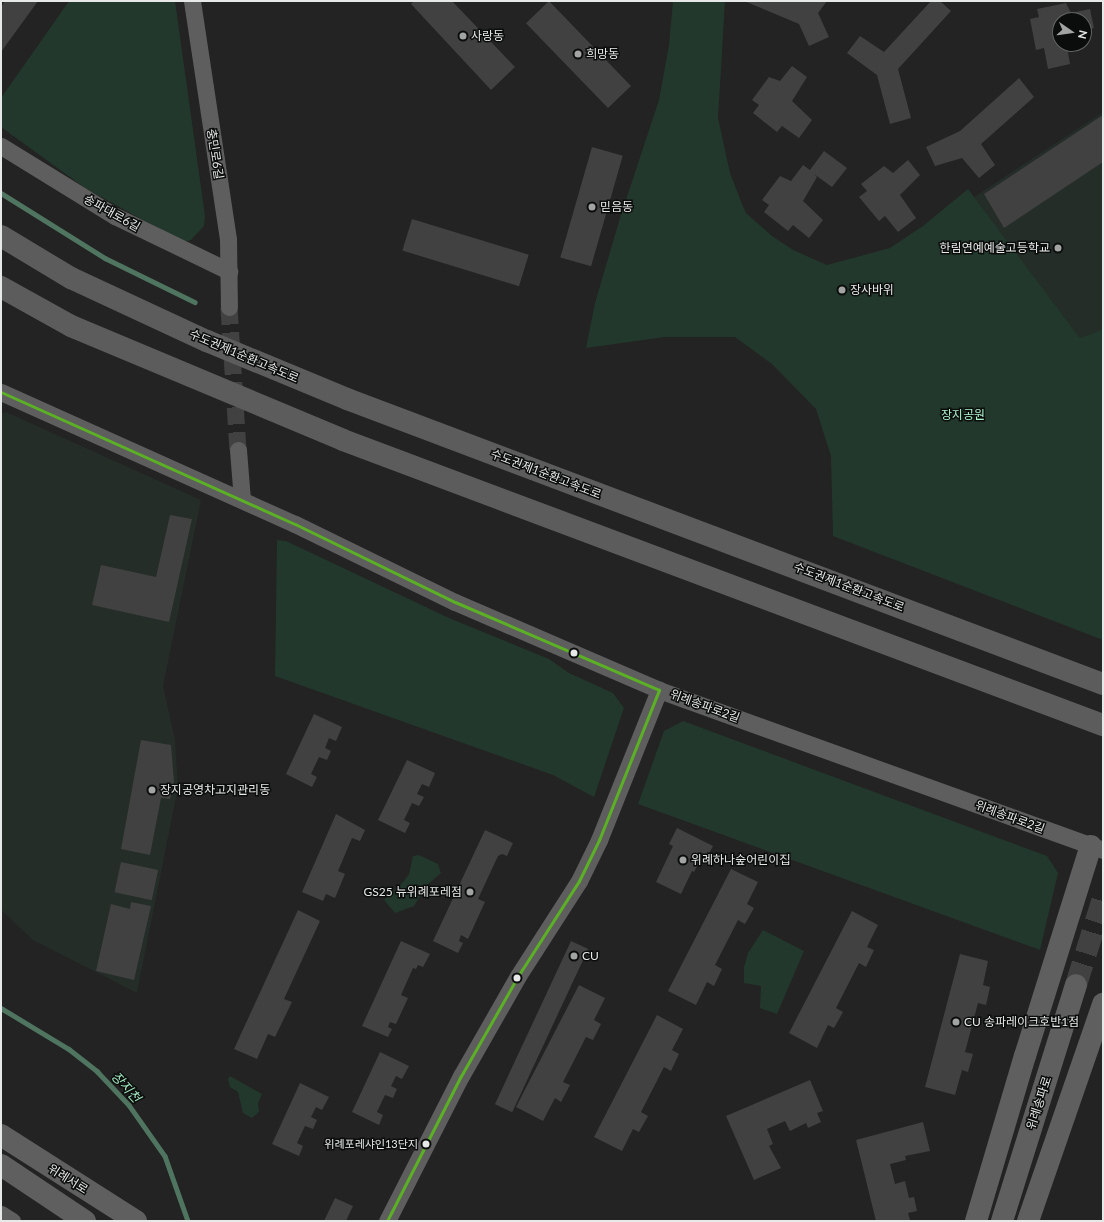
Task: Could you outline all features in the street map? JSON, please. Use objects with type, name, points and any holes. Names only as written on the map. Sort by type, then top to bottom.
[{"type":"highway","name":"수도권제1순환고속도로","points":[[1,236],[71,278],[207,341],[347,399],[1103,684]]},
{"type":"highway","points":[[1,288],[71,326],[343,440],[1103,725]]},
{"type":"main road","points":[[976,1221],[1024,1056],[1097,848]]},
{"type":"main road","name":"위례송파로","points":[[1002,1221],[1076,985]]},
{"type":"main road","points":[[1028,1221],[1103,1004]]},
{"type":"main road","name":"위례서로","points":[[1,1135],[136,1221]]},
{"type":"main road","points":[[1,1165],[85,1221]]},
{"type":"street","name":"충민로6길","points":[[192,1],[228,239],[229,307]]},
{"type":"street","name":"송파대로6길","points":[[1,146],[115,216],[229,271]]},
{"type":"street","points":[[1,392],[242,500],[238,450]]},
{"type":"street","name":"위례송파로2길","points":[[242,500],[454,602],[659,690],[1097,848]]},
{"type":"street","points":[[387,1221],[461,1076],[518,976],[579,881],[599,840],[659,690]]},
{"type":"street","points":[[1,1214],[12,1221]]},
{"type":"shaded area","name":"한림연예예술고등학교","points":[[1103,112],[1103,329],[1080,338],[974,197]]},
{"type":"shaded area","points":[[6,412],[201,500],[163,686],[175,740],[178,787],[137,993],[33,940],[1,910],[1,414]]},
{"type":"green space","points":[[69,1],[175,1],[205,216],[204,226],[191,240],[183,242],[85,188],[1,127],[1,98]]},
{"type":"green space","name":"장지공원","points":[[673,1],[725,1],[718,118],[730,173],[746,213],[772,236],[793,250],[827,265],[890,248],[923,226],[968,189],[1080,338],[1103,329],[1103,640],[833,536],[831,456],[816,409],[772,364],[735,337],[665,337],[586,348],[595,303],[620,218],[659,100],[669,45]]},
{"type":"green space","points":[[277,540],[286,541],[449,618],[549,659],[569,673],[613,693],[624,708],[594,797],[553,775],[275,676]]},
{"type":"green space","points":[[683,721],[1047,856],[1058,873],[1040,950],[638,804],[664,731]]},
{"type":"green space","points":[[419,855],[438,864],[441,873],[426,886],[414,906],[395,913],[384,900],[404,881],[409,874],[413,856]]},
{"type":"green space","points":[[763,930],[804,951],[777,1014],[760,1008],[761,986],[744,983],[744,967],[748,953]]},
{"type":"green space","points":[[230,1076],[262,1094],[258,1103],[259,1112],[252,1118],[243,1113],[238,1092],[230,1087],[228,1079]]},
{"type":"building","points":[[5,1],[38,1],[1,52],[1,7]]},
{"type":"building","name":"사랑동","points":[[414,1],[452,1],[515,67],[491,90],[411,4]]},
{"type":"building","name":"희망동","points":[[549,1],[631,86],[608,108],[526,23]]},
{"type":"building","points":[[744,1],[827,1],[818,13],[829,37],[809,46],[799,24]]},
{"type":"building","points":[[931,1],[940,1],[951,11],[898,69],[911,118],[890,124],[877,75],[847,53],[860,36],[884,52]]},
{"type":"building","points":[[1066,3],[1070,12],[1052,12],[1052,52],[1068,52],[1070,64],[1048,69],[1044,48],[1036,50],[1030,19],[1039,17],[1037,9]]},
{"type":"building","points":[[1090,9],[1091,12],[1076,12]]},
{"type":"building","points":[[792,66],[807,77],[792,101],[812,120],[799,138],[782,126],[777,132],[753,113],[759,105],[752,100],[769,77],[780,81]]},
{"type":"building","points":[[1019,78],[1034,97],[981,144],[995,165],[979,178],[962,158],[935,166],[926,147],[960,131]]},
{"type":"building","points":[[1103,115],[1103,162],[1004,228],[984,194]]},
{"type":"building","name":"믿음동","points":[[592,147],[623,156],[591,266],[560,258]]},
{"type":"building","points":[[824,151],[847,168],[832,187],[814,174],[817,177],[803,201],[823,220],[809,238],[793,225],[788,231],[764,212],[769,205],[762,200],[780,176],[791,181],[803,165],[810,170]]},
{"type":"building","points":[[908,160],[920,175],[900,195],[916,218],[898,232],[885,216],[879,221],[859,197],[867,191],[861,184],[884,166],[893,173]]},
{"type":"building","points":[[412,219],[529,255],[519,286],[402,251]]},
{"type":"building","points":[[170,515],[192,519],[169,622],[92,605],[101,565],[156,577]]},
{"type":"building","points":[[314,714],[342,727],[336,741],[329,738],[325,748],[331,751],[327,760],[319,757],[311,774],[317,777],[312,787],[286,774]]},
{"type":"building","name":"장지공영차고지관리동","points":[[141,740],[171,745],[174,782],[170,799],[161,798],[150,855],[121,849]]},
{"type":"building","points":[[407,760],[435,773],[429,787],[422,784],[417,794],[424,797],[419,806],[412,803],[404,820],[410,823],[405,833],[378,820]]},
{"type":"building","points":[[336,814],[365,830],[360,841],[352,838],[338,871],[345,874],[335,898],[326,894],[323,901],[302,892]]},
{"type":"building","name":"위례하나숲어린이집","points":[[677,828],[713,846],[705,861],[701,859],[694,872],[692,871],[681,894],[656,882],[673,846],[669,844]]},
{"type":"building","points":[[485,830],[513,843],[507,856],[502,854],[498,856],[478,899],[485,902],[468,939],[461,935],[459,941],[463,943],[458,953],[433,941]]},
{"type":"building","points":[[121,862],[158,870],[152,900],[115,892]]},
{"type":"building","points":[[731,869],[758,882],[747,904],[754,908],[745,924],[738,920],[715,965],[722,969],[714,986],[707,982],[696,1005],[668,991]]},
{"type":"building","points":[[131,902],[151,906],[134,980],[96,971],[111,904],[130,909]]},
{"type":"building","points":[[298,910],[320,921],[284,999],[292,1002],[275,1037],[268,1034],[257,1059],[234,1049]]},
{"type":"building","points":[[852,911],[878,925],[867,947],[874,950],[866,967],[859,963],[836,1008],[843,1012],[834,1028],[828,1025],[817,1048],[789,1033]]},
{"type":"building","points":[[401,941],[430,954],[423,967],[418,965],[416,969],[413,968],[401,995],[408,998],[396,1024],[390,1022],[388,1027],[392,1029],[388,1037],[362,1026]]},
{"type":"building","points":[[571,941],[588,949],[512,1112],[495,1104]]},
{"type":"building","points":[[960,954],[988,961],[983,985],[990,987],[986,1005],[978,1003],[965,1052],[973,1054],[968,1072],[962,1070],[955,1095],[925,1087]]},
{"type":"building","points":[[579,985],[605,998],[594,1020],[601,1024],[593,1040],[586,1037],[563,1082],[570,1085],[561,1102],[555,1098],[543,1121],[516,1107]]},
{"type":"building","points":[[657,1015],[683,1029],[672,1050],[679,1054],[671,1071],[664,1067],[641,1112],[648,1116],[639,1132],[633,1129],[622,1151],[594,1137]]},
{"type":"building","points":[[380,1052],[409,1066],[402,1079],[396,1076],[391,1086],[397,1089],[393,1098],[385,1095],[377,1112],[383,1115],[379,1125],[352,1112]]},
{"type":"building","points":[[810,1080],[823,1111],[817,1113],[821,1122],[808,1128],[806,1123],[790,1131],[785,1121],[767,1129],[773,1144],[769,1146],[781,1168],[754,1180],[726,1116]]},
{"type":"building","points":[[300,1083],[329,1097],[322,1110],[316,1107],[311,1117],[317,1120],[313,1129],[305,1126],[297,1143],[303,1146],[299,1156],[272,1144]]},
{"type":"building","points":[[923,1122],[930,1151],[905,1156],[906,1160],[890,1164],[895,1184],[905,1181],[909,1198],[914,1197],[917,1211],[908,1213],[910,1220],[907,1221],[876,1221],[856,1140]]},
{"type":"building","points":[[335,1198],[353,1206],[346,1221],[324,1221]]},
{"type":"waterway","points":[[1,193],[105,258],[195,302]]},
{"type":"waterway","name":"장지천","points":[[1,1008],[69,1049],[97,1071],[129,1105],[165,1156],[188,1221]]},
{"type":"tunnel","points":[[229,307],[238,450]]},
{"type":"tunnel","points":[[1076,985],[1103,899]]},
{"type":"transit line","points":[[1,392],[295,524],[455,602],[659,690]]},
{"type":"transit line","points":[[387,1221],[461,1076],[518,976],[579,881],[599,840],[659,690]]},
{"type":"place","name":"사랑동","points":[[463,36]]},
{"type":"place","name":"희망동","points":[[578,54]]},
{"type":"place","name":"믿음동","points":[[592,207]]},
{"type":"place","name":"한림연예예술고등학교","points":[[1058,248]]},
{"type":"place","name":"장사바위","points":[[842,290]]},
{"type":"place","name":"장지공영차고지관리동","points":[[152,790]]},
{"type":"place","name":"위례하나숲어린이집","points":[[683,860]]},
{"type":"place","name":"GS25 뉴위례포레점","points":[[470,892]]},
{"type":"place","name":"CU","points":[[574,956]]},
{"type":"place","name":"CU 송파레이크호반1점","points":[[956,1022]]},
{"type":"place","name":"위례포레샤인13단지","points":[[426,1144]]}]
